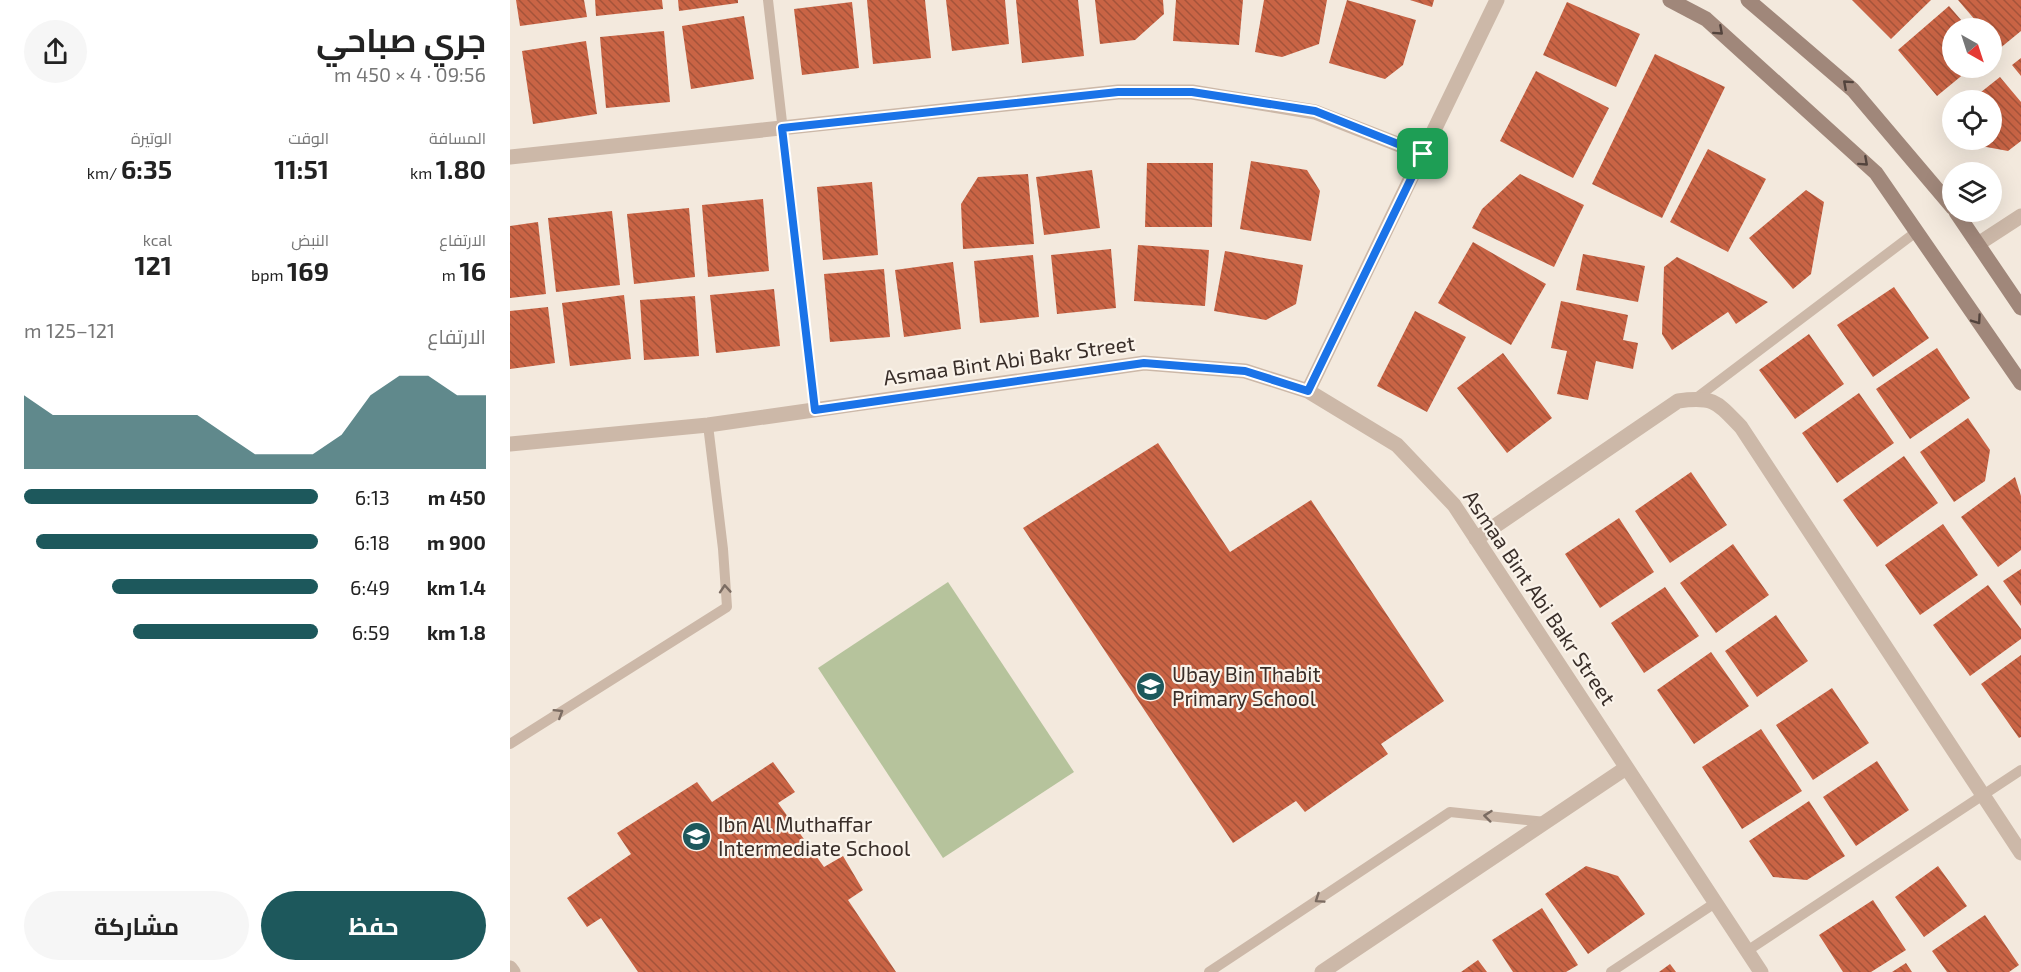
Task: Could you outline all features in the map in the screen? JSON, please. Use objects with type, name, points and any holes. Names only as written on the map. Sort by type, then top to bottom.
[{"type":"street","points":[[1308,391],[1497,0]]},
{"type":"street","points":[[1670,0],[1706,19],[1876,173],[2021,384]]},
{"type":"street","points":[[1749,0],[1853,90],[1942,196]]},
{"type":"street","points":[[510,157],[1118,92],[1192,92],[1315,111],[1423,154]]},
{"type":"street","points":[[1978,244],[2021,216]]},
{"type":"street","points":[[1962,222],[2021,308]]},
{"type":"street","name":"Asmaa Bint Abi Bakr Street","points":[[510,444],[708,425],[1144,363],[1245,371],[1308,391],[1396,445],[1454,505],[1761,972]]},
{"type":"street","points":[[1476,539],[1678,401],[1702,398],[1720,404],[1741,427],[2021,853]]},
{"type":"street","points":[[1322,972],[1626,768]]},
{"type":"street","points":[[510,968],[513,972]]},
{"type":"lane","points":[[768,0],[815,410]]},
{"type":"lane","points":[[1695,399],[1916,232]]},
{"type":"lane","points":[[510,744],[727,607],[723,549],[708,425]]},
{"type":"lane","points":[[1748,951],[2021,770]]},
{"type":"lane","points":[[1209,972],[1450,812],[1546,822]]},
{"type":"lane","points":[[1611,972],[1715,903]]},
{"type":"green space","points":[[948,582],[1074,772],[943,858],[818,668]]},
{"type":"building","points":[[516,0],[584,0],[587,17],[520,26]]},
{"type":"building","points":[[595,0],[662,0],[663,9],[596,16]]},
{"type":"building","points":[[678,0],[738,0],[738,3],[679,11]]},
{"type":"building","points":[[867,0],[925,0],[931,58],[873,64]]},
{"type":"building","points":[[946,0],[1005,0],[1009,44],[952,51]]},
{"type":"building","points":[[1016,0],[1078,0],[1084,56],[1022,63]]},
{"type":"building","points":[[1095,0],[1163,0],[1164,14],[1135,40],[1100,44]]},
{"type":"building","points":[[1176,0],[1243,0],[1239,45],[1173,41]]},
{"type":"building","points":[[1264,0],[1327,0],[1319,44],[1282,57],[1255,52]]},
{"type":"building","points":[[1347,0],[1416,20],[1403,65],[1385,79],[1329,63]]},
{"type":"building","points":[[1410,0],[1434,0],[1432,7]]},
{"type":"building","points":[[1852,0],[1931,0],[1891,39]]},
{"type":"building","points":[[1958,0],[2021,0],[2021,31],[2002,47],[2002,18],[1973,18]]},
{"type":"building","points":[[852,2],[859,68],[802,75],[794,9]]},
{"type":"building","points":[[1567,2],[1640,34],[1616,87],[1543,55]]},
{"type":"building","points":[[1949,6],[1959,18],[1942,18],[1942,78],[1959,78],[1937,96],[1898,50]]},
{"type":"building","points":[[744,16],[754,79],[691,89],[682,26]]},
{"type":"building","points":[[664,31],[670,102],[606,108],[600,37]]},
{"type":"building","points":[[586,41],[597,114],[533,124],[522,51]]},
{"type":"building","points":[[1655,54],[1725,87],[1662,218],[1592,184]]},
{"type":"building","points":[[2021,58],[2021,76],[2012,65]]},
{"type":"building","points":[[1536,71],[1609,108],[1573,178],[1500,141]]},
{"type":"building","points":[[2001,78],[2021,102],[2021,141],[2008,151],[2002,150],[2002,90],[1984,90]]},
{"type":"building","points":[[1708,149],[1766,179],[1728,252],[1670,222]]},
{"type":"building","points":[[1251,161],[1307,170],[1320,191],[1311,241],[1240,229]]},
{"type":"building","points":[[1147,163],[1213,163],[1212,227],[1145,227]]},
{"type":"building","points":[[1092,170],[1100,228],[1044,235],[1036,177]]},
{"type":"building","points":[[1028,174],[1034,244],[963,249],[961,204],[978,177]]},
{"type":"building","points":[[1520,174],[1584,205],[1554,267],[1472,228],[1482,209]]},
{"type":"building","points":[[872,182],[878,255],[823,260],[817,187]]},
{"type":"building","points":[[1806,190],[1824,202],[1811,274],[1793,289],[1749,238]]},
{"type":"building","points":[[763,199],[769,271],[708,277],[702,205]]},
{"type":"building","points":[[689,208],[695,277],[634,284],[627,214]]},
{"type":"building","points":[[612,211],[620,285],[556,292],[548,218]]},
{"type":"building","points":[[538,222],[546,294],[510,298],[510,226]]},
{"type":"building","points":[[1473,242],[1546,284],[1511,345],[1438,303]]},
{"type":"building","points":[[1138,245],[1209,250],[1205,306],[1134,301]]},
{"type":"building","points":[[1111,249],[1116,308],[1057,314],[1051,255]]},
{"type":"building","points":[[1225,251],[1303,265],[1296,304],[1266,320],[1214,311]]},
{"type":"building","points":[[1583,254],[1645,266],[1638,302],[1576,290]]},
{"type":"building","points":[[1033,255],[1039,317],[980,323],[974,261]]},
{"type":"building","points":[[1677,257],[1768,302],[1736,324],[1728,312],[1672,350],[1662,334],[1664,267]]},
{"type":"building","points":[[953,262],[961,329],[904,337],[895,270]]},
{"type":"building","points":[[884,269],[890,337],[830,342],[824,274]]},
{"type":"building","points":[[1894,287],[1929,338],[1873,377],[1837,325]]},
{"type":"building","points":[[774,289],[780,346],[716,353],[710,295]]},
{"type":"building","points":[[624,295],[631,359],[570,366],[562,303]]},
{"type":"building","points":[[695,296],[699,356],[644,360],[640,300]]},
{"type":"building","points":[[1561,301],[1628,315],[1623,340],[1638,343],[1633,369],[1596,361],[1588,400],[1557,394],[1567,351],[1551,348]]},
{"type":"building","points":[[548,307],[555,363],[510,369],[510,311]]},
{"type":"building","points":[[1415,311],[1466,337],[1427,412],[1377,386]]},
{"type":"building","points":[[1809,334],[1844,384],[1795,419],[1759,370]]},
{"type":"building","points":[[1937,348],[1970,398],[1910,439],[1876,389]]},
{"type":"building","points":[[1503,353],[1552,418],[1507,453],[1457,388]]},
{"type":"building","points":[[1859,393],[1894,443],[1837,483],[1802,433]]},
{"type":"building","points":[[1968,418],[1990,450],[1985,481],[1954,502],[1920,452]]},
{"type":"building","points":[[1158,443],[1230,552],[1311,500],[1444,701],[1381,744],[1388,754],[1305,812],[1296,801],[1233,843],[1023,528]]},
{"type":"building","points":[[1904,456],[1938,503],[1877,547],[1843,500]]},
{"type":"building","points":[[1691,472],[1727,525],[1670,563],[1635,511]]},
{"type":"building","points":[[2015,477],[2021,496],[2021,550],[1998,567],[1961,517]]},
{"type":"building","points":[[1619,518],[1654,572],[1600,608],[1565,554]]},
{"type":"building","points":[[1943,524],[1978,575],[1920,615],[1885,565]]},
{"type":"building","points":[[1733,544],[1769,595],[1716,633],[1680,583]]},
{"type":"building","points":[[2021,569],[2021,606],[2003,581]]},
{"type":"building","points":[[1988,585],[2021,629],[2021,639],[1970,676],[1933,625]]},
{"type":"building","points":[[1665,587],[1699,636],[1644,673],[1611,623]]},
{"type":"building","points":[[1776,615],[1808,661],[1757,697],[1725,651]]},
{"type":"building","points":[[1711,652],[1749,706],[1694,744],[1657,690]]},
{"type":"building","points":[[2021,655],[2021,737],[2019,738],[1981,684]]},
{"type":"building","points":[[1832,688],[1869,743],[1813,780],[1776,725]]},
{"type":"building","points":[[1761,729],[1802,791],[1742,829],[1702,767]]},
{"type":"building","points":[[1877,761],[1909,810],[1856,846],[1823,797]]},
{"type":"building","points":[[773,762],[795,792],[778,803],[824,867],[843,856],[863,890],[848,900],[896,972],[638,972],[601,918],[587,927],[567,898],[631,854],[617,833],[697,782],[712,802]]},
{"type":"building","points":[[1809,801],[1845,856],[1807,880],[1773,877],[1749,841]]},
{"type":"building","points":[[1586,866],[1618,876],[1645,914],[1588,954],[1545,894]]},
{"type":"building","points":[[1938,866],[1967,906],[1924,937],[1895,897]]},
{"type":"building","points":[[1873,900],[1906,950],[1871,972],[1843,972],[1819,935]]},
{"type":"building","points":[[1542,908],[1578,965],[1566,972],[1513,972],[1492,940]]},
{"type":"building","points":[[1985,915],[2019,965],[2009,972],[1947,972],[1932,951]]},
{"type":"building","points":[[1478,960],[1487,972],[1461,972]]},
{"type":"building","points":[[1906,963],[1912,972],[1892,972]]},
{"type":"building","points":[[1670,964],[1676,972],[1659,972]]},
{"type":"place","name":"Ubay Bin Thabit Primary School","points":[[1151,687]]},
{"type":"place","name":"Ibn Al Muthaffar Intermediate School","points":[[697,837]]},
{"type":"route","points":[[1118,92],[1192,92],[1315,111],[1423,154],[1308,391],[1245,371],[1144,363],[815,410],[782,128],[1118,92]]}]
